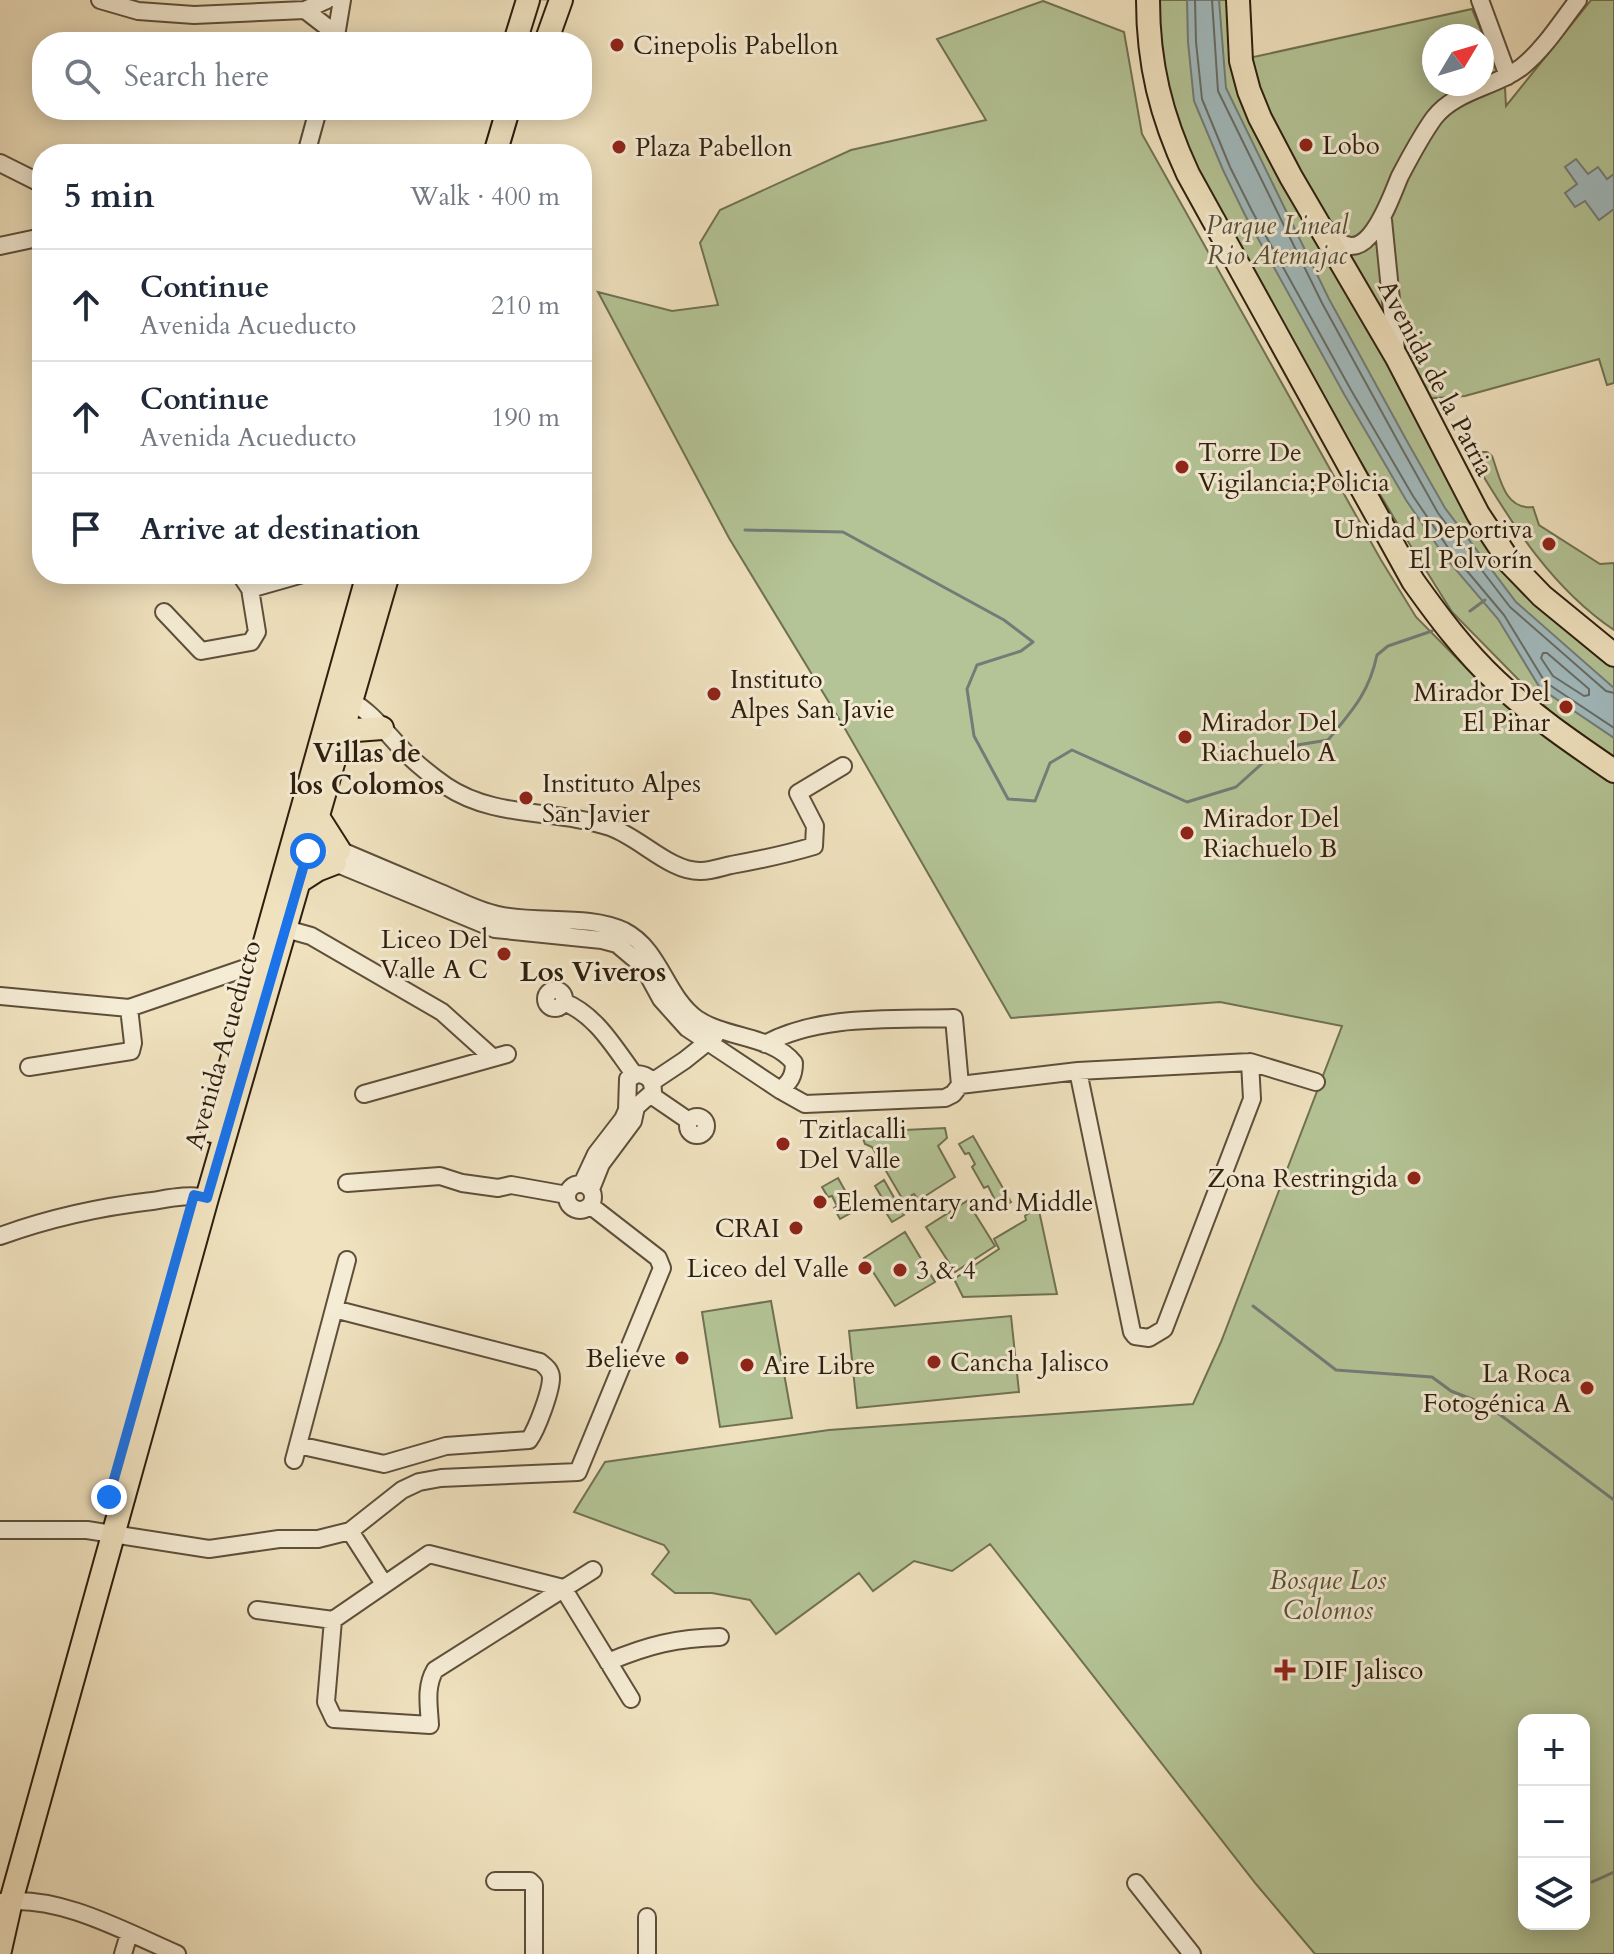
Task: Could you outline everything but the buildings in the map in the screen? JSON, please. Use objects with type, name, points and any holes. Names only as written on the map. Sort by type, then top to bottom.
[{"type":"main road","points":[[522,32],[543,0]]},
{"type":"main road","points":[[531,32],[543,0]]},
{"type":"main road","points":[[543,0],[545,32]]},
{"type":"main road","points":[[1148,0],[1155,80],[1171,138],[1413,581],[1451,634],[1496,682],[1560,734],[1614,771]]},
{"type":"main road","points":[[1152,40],[1155,0]]},
{"type":"main road","name":"Avenida de la Patria","points":[[1238,0],[1241,61],[1249,91],[1291,177],[1397,358],[1478,514],[1511,564],[1542,596],[1614,655]]},
{"type":"main road","points":[[489,144],[495,120]]},
{"type":"main road","points":[[498,144],[505,120]]},
{"type":"main road","points":[[511,144],[518,120]]},
{"type":"main road","name":"Avenida Acueducto","points":[[0,1950],[4,1895],[305,836],[366,584]]},
{"type":"main road","name":"Avenida Acueducto","points":[[272,947],[300,881],[305,836],[341,737],[385,584]]},
{"type":"main road","points":[[341,737],[356,730],[382,728]]},
{"type":"main road","points":[[300,881],[337,856],[305,836]]},
{"type":"street","points":[[100,0],[138,11],[194,15],[305,10],[327,0]]},
{"type":"street","points":[[336,32],[342,0]]},
{"type":"street","points":[[1480,0],[1508,76]]},
{"type":"street","points":[[1291,177],[1334,238],[1342,243],[1361,242],[1383,220],[1400,176],[1435,116],[1454,100],[1508,76],[1524,65],[1578,0]]},
{"type":"street","points":[[305,10],[329,32]]},
{"type":"street","points":[[309,144],[315,120]]},
{"type":"street","points":[[0,163],[32,179]]},
{"type":"street","points":[[1383,220],[1397,358]]},
{"type":"street","points":[[0,246],[32,239]]},
{"type":"street","points":[[164,612],[201,651],[244,644],[256,637],[257,632],[247,584]]},
{"type":"street","points":[[250,589],[268,584]]},
{"type":"street","points":[[351,701],[366,709],[419,766],[474,801],[497,808],[610,827],[635,838],[678,867],[701,871],[814,846],[815,826],[798,793],[843,766]]},
{"type":"street","points":[[305,836],[337,856],[450,905],[571,929],[606,925],[624,931],[639,941],[654,958],[681,1004],[711,1034],[780,1090],[805,1104],[945,1098],[960,1085],[954,1018],[839,1022],[782,1034],[765,1044]]},
{"type":"street","points":[[0,996],[129,1008],[272,947],[311,936],[442,1012],[500,1056],[364,1094]]},
{"type":"street","points":[[564,1002],[577,1007],[585,1016],[589,1029],[689,1121]]},
{"type":"street","points":[[29,1067],[131,1051],[129,1008]]},
{"type":"street","points":[[588,1193],[596,1154],[623,1119],[643,1081],[711,1034],[765,1044],[787,1054],[794,1063],[794,1073],[780,1090]]},
{"type":"street","points":[[960,1085],[1078,1071],[1250,1062],[1316,1082]]},
{"type":"street","points":[[1078,1071],[1132,1332],[1135,1336],[1149,1338],[1164,1329],[1252,1099],[1250,1062]]},
{"type":"street","points":[[0,1530],[106,1533],[209,1549],[279,1539],[318,1539],[350,1531],[408,1487],[441,1478],[578,1472],[662,1268],[658,1258],[588,1193],[575,1185],[567,1195],[567,1201],[580,1211],[588,1193],[601,1164],[633,1121],[643,1081]]},
{"type":"street","points":[[347,1183],[450,1178],[463,1173],[567,1195]]},
{"type":"street","points":[[0,1236],[77,1212],[201,1197]]},
{"type":"street","points":[[334,1309],[540,1362],[548,1368],[551,1378],[536,1432],[529,1440],[446,1446],[384,1464],[296,1452],[347,1260]]},
{"type":"street","points":[[398,1460],[408,1487]]},
{"type":"street","points":[[350,1531],[384,1584]]},
{"type":"street","points":[[257,1610],[333,1620],[429,1554],[563,1588],[631,1699]]},
{"type":"street","points":[[333,1620],[326,1702],[334,1719],[430,1725],[428,1696],[430,1679],[435,1670],[593,1570]]},
{"type":"street","points":[[608,1662],[646,1646],[684,1638],[720,1637]]},
{"type":"street","points":[[495,1881],[530,1881],[534,1885],[534,1954]]},
{"type":"street","points":[[1136,1883],[1192,1953]]},
{"type":"street","points":[[4,1895],[69,1910],[177,1954]]},
{"type":"street","points":[[647,1917],[647,1954]]},
{"type":"street","points":[[123,1954],[129,1934]]},
{"type":"street","points":[[1172,1954],[1192,1953]]},
{"type":"green space","name":"Parque Lineal Rio Atemajac","points":[[1159,0],[1234,0],[1239,73],[1489,538],[1614,663],[1614,763],[1569,731],[1452,612],[1407,540],[1313,381],[1177,134],[1160,75]]},
{"type":"green space","points":[[1591,0],[1614,0],[1614,383],[1607,385],[1599,359],[1465,396],[1421,399],[1271,123],[1249,58],[1472,9],[1478,24],[1422,24],[1422,96],[1494,96],[1494,61],[1505,87],[1506,106]]},
{"type":"green space","name":"Bosque Los Colomos","points":[[1043,1],[1124,32],[1142,134],[1416,617],[1494,696],[1560,747],[1614,781],[1614,1954],[1315,1954],[1256,1884],[990,1544],[952,1571],[914,1561],[873,1591],[859,1573],[776,1634],[750,1600],[712,1593],[675,1593],[652,1574],[669,1552],[664,1545],[574,1512],[605,1462],[829,1430],[1193,1404],[1221,1342],[1342,1026],[1220,1002],[1011,1018],[844,727],[729,538],[598,292],[672,311],[718,305],[700,243],[720,210],[851,150],[986,120],[937,39]]},
{"type":"green space","name":"Unidad Deportiva El Polvorín","points":[[1481,452],[1492,456],[1509,498],[1523,507],[1533,507],[1539,525],[1600,564],[1614,563],[1614,630],[1572,595],[1536,555],[1476,464]]},
{"type":"green space","points":[[871,1128],[884,1131],[945,1128],[947,1138],[938,1146],[955,1177],[919,1200],[914,1194],[903,1200],[872,1147],[865,1144],[862,1136],[864,1131]]},
{"type":"green space","points":[[973,1136],[1011,1202],[996,1210],[988,1186],[984,1188],[972,1167],[975,1164],[969,1153],[965,1154],[959,1144]]},
{"type":"green space","points":[[838,1178],[856,1210],[840,1219],[832,1196],[828,1197],[822,1187]]},
{"type":"green space","points":[[884,1180],[904,1215],[892,1222],[885,1211],[889,1209],[875,1186]]},
{"type":"green space","points":[[967,1201],[995,1246],[955,1272],[926,1227]]},
{"type":"green space","points":[[1038,1206],[1057,1294],[963,1297],[954,1279],[999,1249],[994,1239],[1026,1220],[1025,1216]]},
{"type":"green space","name":"3 & 4","points":[[905,1232],[935,1282],[895,1306],[864,1258]]},
{"type":"green space","name":"Aire Libre","points":[[771,1301],[792,1418],[720,1427],[702,1312]]},
{"type":"green space","name":"Cancha Jalisco","points":[[1011,1316],[1019,1392],[857,1408],[849,1331]]},
{"type":"water","points":[[1187,0],[1219,0],[1226,88],[1329,299],[1445,508],[1516,602],[1614,688],[1614,738],[1540,688],[1498,619],[1445,557],[1406,500],[1344,394],[1245,215],[1194,101]]},
{"type":"water","points":[[1576,159],[1588,174],[1598,167],[1607,179],[1614,174],[1614,209],[1599,220],[1585,201],[1575,207],[1565,193],[1577,184],[1565,167]]},
{"type":"waterway","points":[[745,530],[843,532],[1004,620],[1033,642],[1021,651],[977,665],[967,689],[974,736],[1008,799],[1035,801],[1050,763],[1072,750],[1187,802],[1236,787],[1266,760],[1291,746],[1328,740],[1364,691],[1377,655],[1388,646],[1432,631]]},
{"type":"waterway","points":[[1470,611],[1485,600]]},
{"type":"waterway","points":[[1253,1306],[1336,1370],[1432,1377],[1451,1391],[1487,1405],[1614,1500]]},
{"type":"waterway","points":[[1592,1882],[1614,1872]]},
{"type":"place","name":"Cinepolis Pabellon","points":[[617,45]]},
{"type":"place","name":"Lobo","points":[[1306,145]]},
{"type":"place","name":"Plaza Pabellon","points":[[619,147]]},
{"type":"place","name":"Torre De Vigilancia;Policia","points":[[1182,467]]},
{"type":"place","name":"Unidad Deportiva El Polvorín","points":[[1549,544]]},
{"type":"place","name":"Instituto Alpes San Javie","points":[[714,694]]},
{"type":"place","name":"Mirador Del El Pinar","points":[[1566,707]]},
{"type":"place","name":"Mirador Del Riachuelo A","points":[[1185,737]]},
{"type":"place","name":"Instituto Alpes San Javier","points":[[526,798]]},
{"type":"place","name":"Mirador Del Riachuelo B","points":[[1187,833]]},
{"type":"place","name":"Liceo Del Valle A C","points":[[504,954]]},
{"type":"place","name":"Tzitlacalli Del Valle","points":[[783,1144]]},
{"type":"place","name":"Zona Restringida","points":[[1414,1178]]},
{"type":"place","name":"Elementary and Middle","points":[[820,1202]]},
{"type":"place","name":"CRAI","points":[[796,1228]]},
{"type":"place","name":"Liceo del Valle","points":[[865,1268]]},
{"type":"place","name":"3 & 4","points":[[900,1270]]},
{"type":"place","name":"Believe","points":[[682,1358]]},
{"type":"place","name":"Cancha Jalisco","points":[[934,1362]]},
{"type":"place","name":"Aire Libre","points":[[747,1365]]},
{"type":"place","name":"La Roca Fotogénica A","points":[[1587,1388]]},
{"type":"place","name":"DIF Jalisco","points":[[1285,1670]]},
{"type":"district","name":"Villas de los Colomos","points":[[367,769]]},
{"type":"district","name":"Los Viveros","points":[[593,972]]},
{"type":"route","points":[[109,1497],[194,1195],[207,1198],[308,851]]}]
